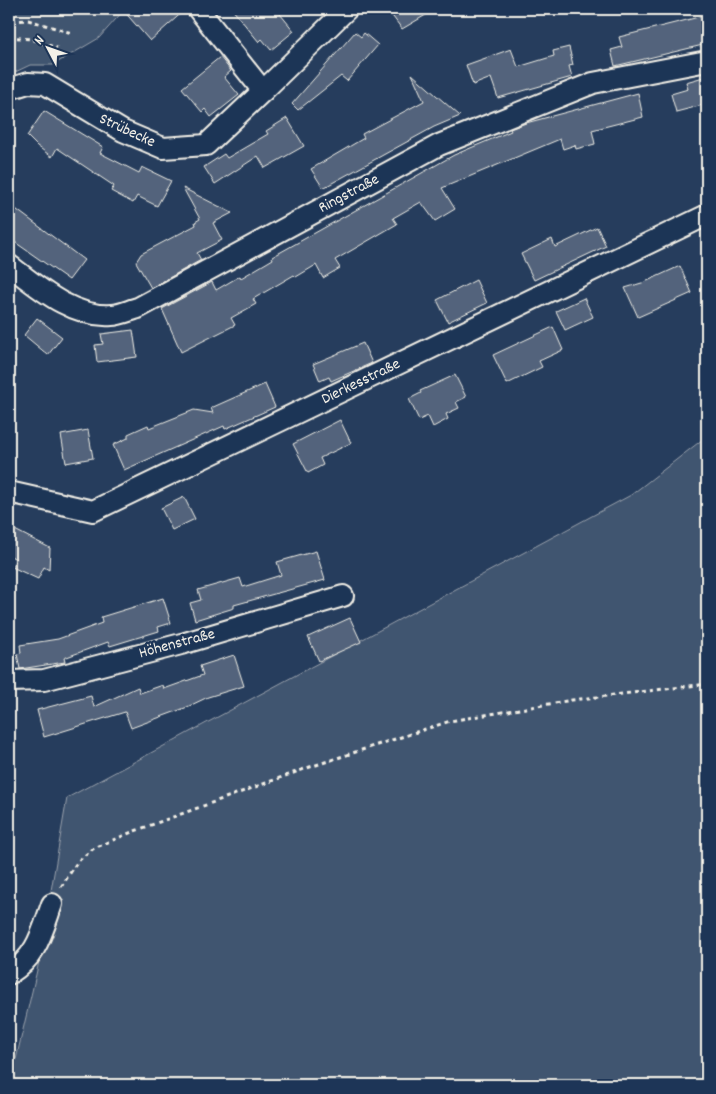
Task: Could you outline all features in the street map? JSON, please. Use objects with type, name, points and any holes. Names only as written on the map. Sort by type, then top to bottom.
[{"type":"street","points":[[198,9],[263,92],[347,9]]},
{"type":"street","name":"Ringstraße","points":[[9,265],[50,296],[82,312],[112,315],[138,308],[439,145],[593,83],[707,61]]},
{"type":"street","name":"Strübecke","points":[[9,89],[28,82],[45,84],[123,131],[163,148],[206,144],[263,92]]},
{"type":"street","name":"Dierkesstraße","points":[[9,492],[93,511],[707,215]]},
{"type":"street","name":"Höhenstraße","points":[[9,681],[44,680],[185,643],[343,596]]},
{"type":"street","points":[[9,974],[18,968],[37,946],[52,904]]},
{"type":"path","points":[[9,60],[12,60],[10,37],[11,9]]},
{"type":"path","points":[[12,21],[28,20],[72,33]]},
{"type":"path","points":[[10,37],[30,39],[57,48]]},
{"type":"path","points":[[52,904],[78,860],[94,848],[132,832],[308,768],[450,722],[572,700],[707,684]]},
{"type":"shaded area","points":[[9,9],[125,9],[99,38],[53,65],[30,65],[9,75]]},
{"type":"shaded area","points":[[707,436],[707,1085],[10,1085],[38,966],[67,798],[631,495]]},
{"type":"building","points":[[122,9],[186,9],[150,41]]},
{"type":"building","points":[[232,9],[276,9],[294,31],[271,50],[262,39],[259,42]]},
{"type":"building","points":[[387,9],[436,9],[402,29]]},
{"type":"building","points":[[707,15],[707,44],[615,66],[611,50],[622,47],[619,37]]},
{"type":"building","points":[[355,32],[361,37],[364,33],[378,45],[347,81],[341,76],[298,110],[292,104]]},
{"type":"building","points":[[569,47],[573,65],[569,66],[572,77],[498,98],[491,78],[473,85],[466,65],[511,49],[518,67],[554,56],[553,51]]},
{"type":"building","points":[[220,57],[231,71],[224,77],[239,95],[211,117],[205,109],[202,112],[182,88]]},
{"type":"building","points":[[412,74],[460,116],[434,127],[323,188],[311,169],[364,138],[362,134],[424,101]]},
{"type":"building","points":[[707,76],[707,104],[676,112],[671,94],[688,89],[686,82]]},
{"type":"building","points":[[638,93],[643,117],[592,130],[595,144],[576,149],[575,145],[563,149],[560,139],[442,188],[455,209],[435,221],[421,202],[393,218],[397,224],[335,260],[340,268],[323,278],[316,265],[296,277],[294,275],[253,299],[256,304],[231,318],[235,325],[181,352],[162,309],[212,282],[216,290],[240,276],[241,278],[273,259],[272,257],[454,155],[511,131],[510,129]]},
{"type":"building","points":[[44,111],[103,147],[100,153],[139,173],[142,167],[171,181],[157,206],[137,196],[133,203],[111,191],[114,186],[57,148],[52,157],[37,146],[27,136]]},
{"type":"building","points":[[287,118],[304,146],[265,168],[258,156],[215,184],[204,167],[224,154],[227,158],[268,134],[266,131]]},
{"type":"building","points":[[183,188],[232,213],[213,223],[222,240],[197,253],[201,260],[151,288],[136,262],[141,254],[196,225],[195,222],[200,219]]},
{"type":"building","points":[[9,204],[84,260],[69,280],[9,238]]},
{"type":"building","points":[[597,227],[606,246],[534,280],[521,254],[552,239],[555,247]]},
{"type":"building","points":[[680,266],[692,293],[638,317],[625,288],[645,282]]},
{"type":"building","points":[[476,280],[487,303],[448,322],[437,300]]},
{"type":"building","points":[[584,298],[593,317],[565,330],[556,311]]},
{"type":"building","points":[[37,318],[62,337],[48,355],[24,335]]},
{"type":"building","points":[[553,327],[563,350],[539,361],[542,367],[507,384],[493,355]]},
{"type":"building","points":[[133,330],[137,357],[97,362],[95,345],[103,344],[101,334]]},
{"type":"building","points":[[363,343],[372,363],[331,381],[329,377],[320,381],[313,364]]},
{"type":"building","points":[[455,375],[466,397],[456,402],[459,408],[446,414],[448,419],[433,427],[428,416],[419,420],[409,399],[421,393],[420,391]]},
{"type":"building","points":[[265,384],[275,407],[225,429],[224,426],[124,470],[113,445],[128,438],[128,434],[148,425],[149,428],[194,410],[213,413],[211,408]]},
{"type":"building","points":[[340,420],[351,443],[320,458],[323,465],[308,473],[293,444]]},
{"type":"building","points":[[88,430],[93,458],[66,463],[61,435]]},
{"type":"building","points":[[184,497],[195,519],[172,530],[161,508]]},
{"type":"building","points":[[9,527],[50,548],[49,570],[44,567],[38,579],[12,567],[16,559],[9,555]]},
{"type":"building","points":[[316,551],[325,580],[234,605],[234,608],[195,620],[190,603],[201,600],[198,590],[240,578],[243,587],[281,575],[277,562]]},
{"type":"building","points":[[163,598],[171,623],[158,627],[159,631],[110,646],[108,642],[64,658],[65,662],[20,669],[17,654],[21,653],[20,645],[58,639],[102,623],[101,617]]},
{"type":"building","points":[[350,618],[361,642],[319,661],[308,637]]},
{"type":"building","points":[[234,655],[244,686],[208,697],[185,708],[131,728],[125,712],[44,737],[37,710],[91,696],[94,707],[138,687],[140,693],[163,685],[164,689],[203,675],[200,666]]}]
